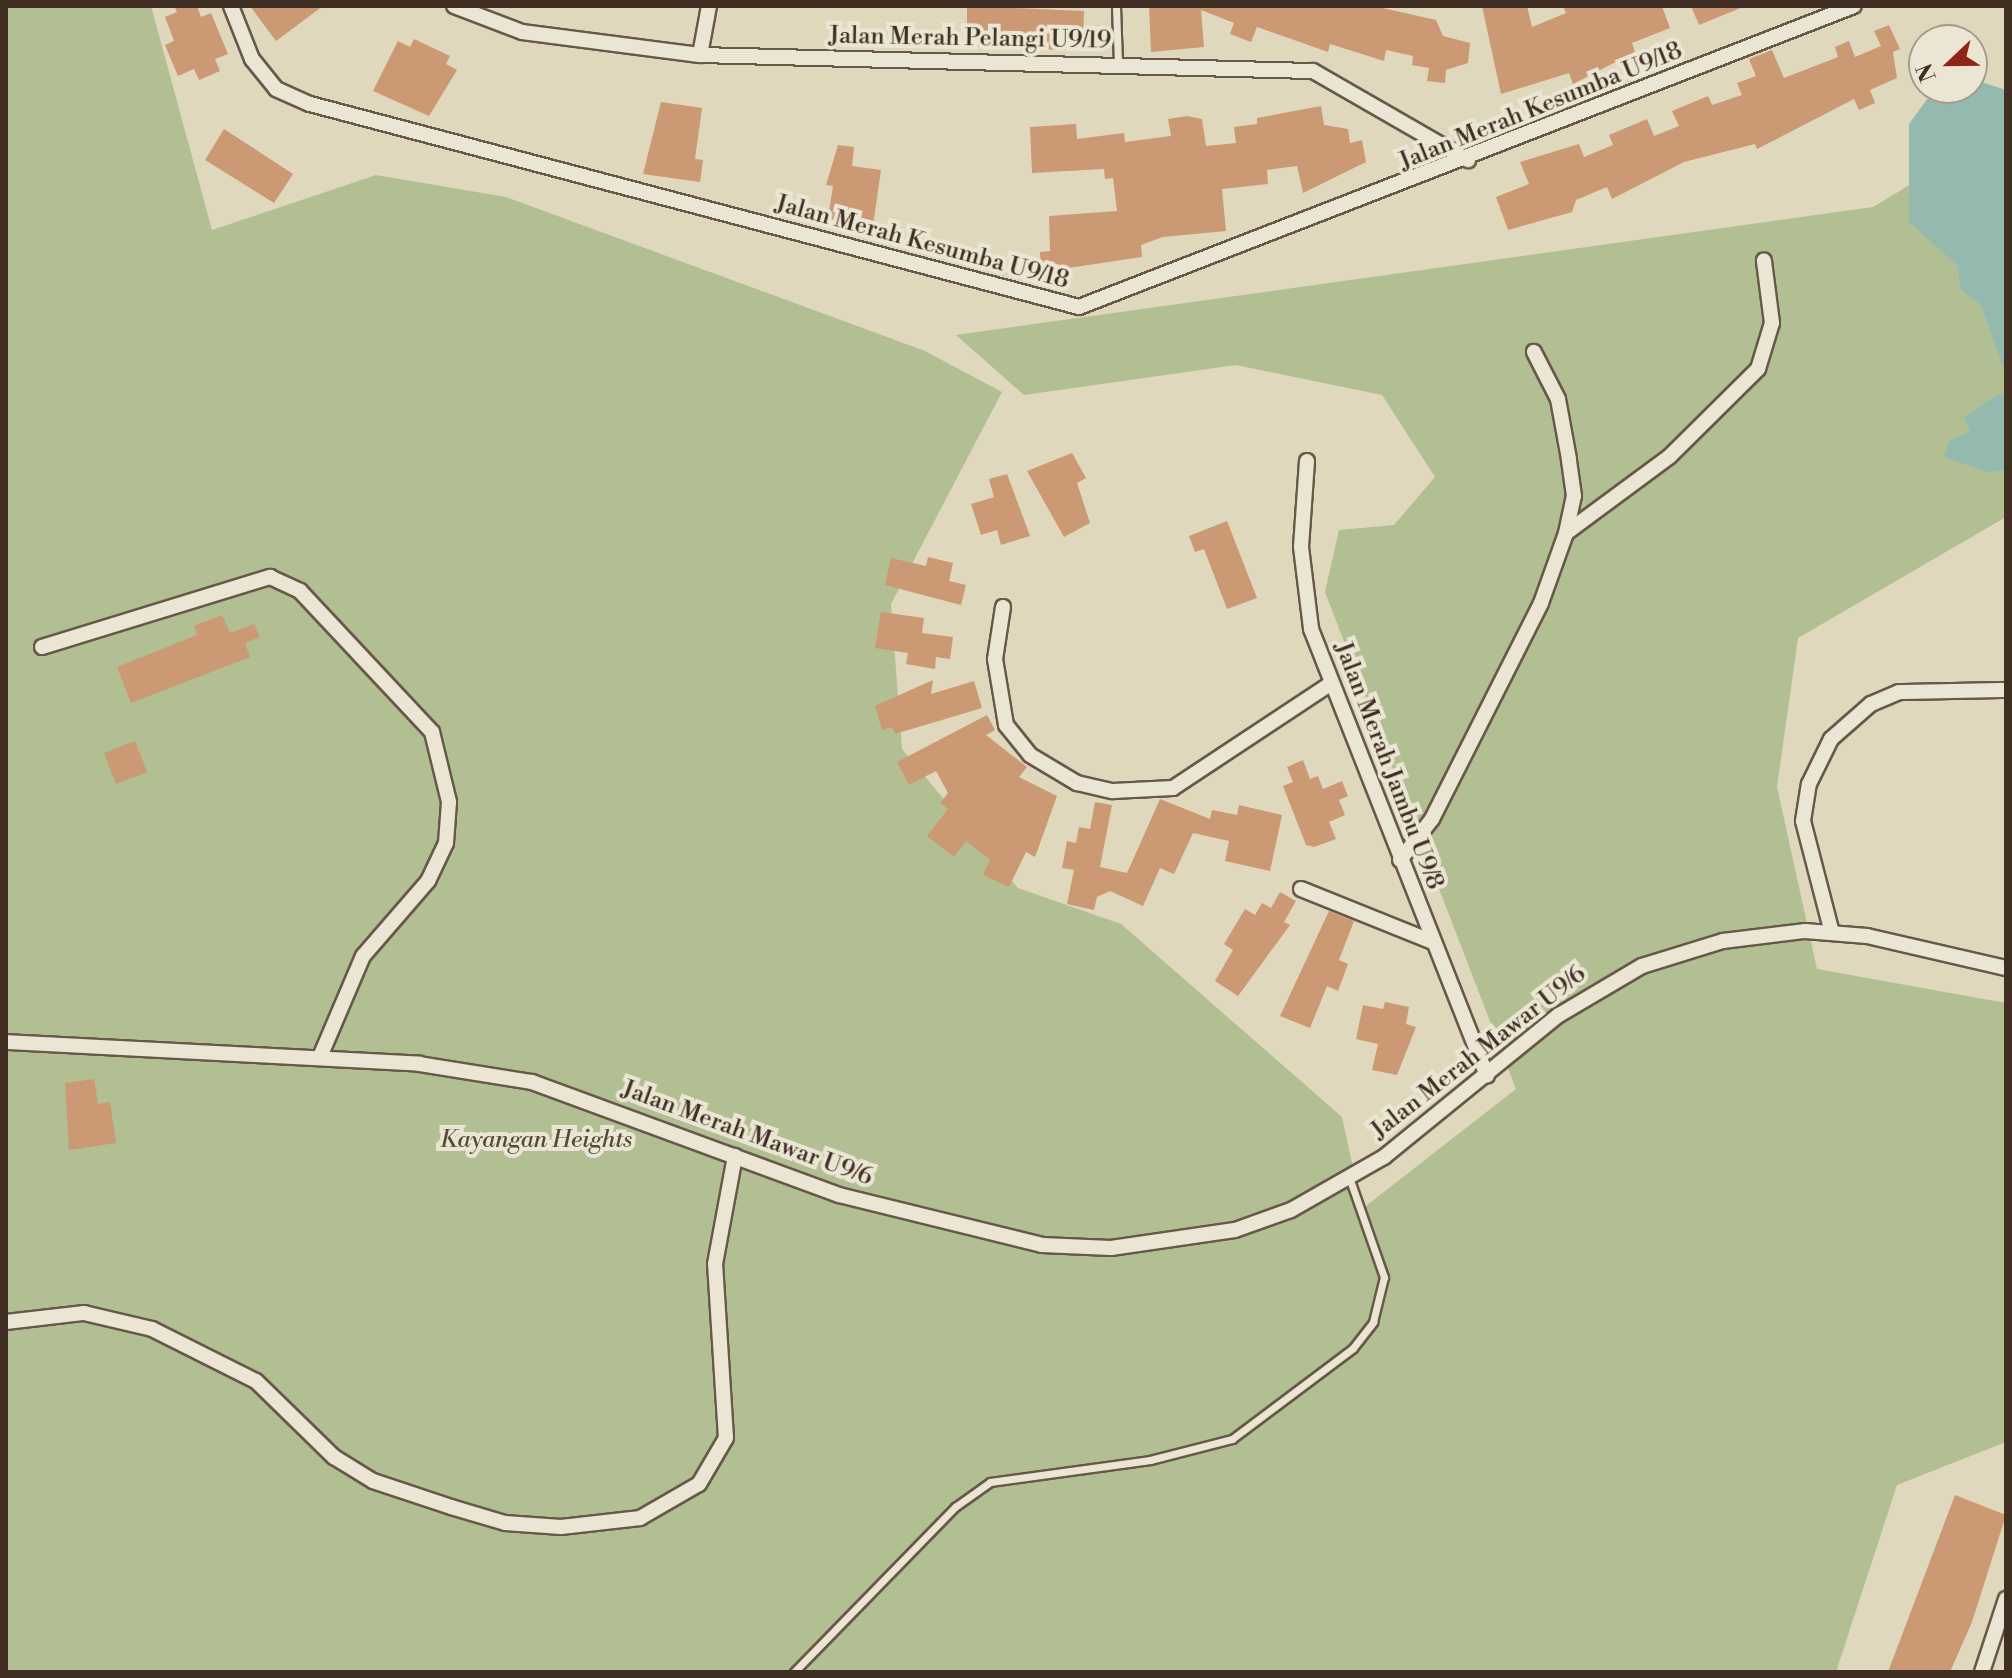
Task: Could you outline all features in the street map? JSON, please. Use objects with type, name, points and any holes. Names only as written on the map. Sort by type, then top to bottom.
[{"type":"street","name":"Jalan Merah Kesumba U9/18","points":[[231,6],[252,59],[276,89],[310,104],[1079,307],[1468,160],[1854,6]]},
{"type":"street","name":"Jalan Merah Pelangi U9/19","points":[[454,6],[522,32],[700,55],[1313,71],[1468,160]]},
{"type":"street","points":[[700,55],[709,6]]},
{"type":"street","points":[[1566,533],[1670,456],[1758,369],[1772,323],[1764,261]]},
{"type":"street","points":[[1400,860],[1432,819],[1521,644],[1566,533],[1574,496],[1569,459],[1558,399],[1534,352]]},
{"type":"street","name":"Jalan Merah Jambu U9/8","points":[[1307,461],[1304,588],[1330,684],[1487,1076]]},
{"type":"street","points":[[42,647],[270,577],[300,591],[432,732],[449,802],[446,843],[428,881],[363,956],[320,1057]]},
{"type":"street","points":[[1003,607],[995,659],[1006,725],[1030,755],[1077,783],[1113,791],[1173,788],[1330,684]]},
{"type":"street","points":[[1832,933],[1803,821],[1809,784],[1831,739],[1871,704],[1899,692],[2006,690]]},
{"type":"street","points":[[1301,889],[1433,942]]},
{"type":"street","name":"Jalan Merah Mawar U9/6","points":[[6,1042],[320,1057],[532,1082],[839,1195],[1013,1238],[1111,1248],[1235,1230],[1291,1210],[1440,1118],[1605,981],[1642,966],[1723,941],[1832,933],[2006,968]]},
{"type":"street","points":[[6,1322],[84,1313],[152,1329],[246,1374],[334,1457],[373,1481],[451,1507],[505,1523],[627,1521],[699,1484],[726,1438],[715,1264],[735,1156]]},
{"type":"street","points":[[1982,1672],[2006,1599]]},
{"type":"lane","points":[[1116,6],[1118,64]]},
{"type":"lane","points":[[794,1672],[955,1507],[990,1482],[1150,1460],[1232,1439],[1353,1348],[1373,1322],[1384,1277],[1349,1177]]},
{"type":"green space","name":"Kayangan Heights","points":[[6,6],[151,6],[212,230],[376,175],[506,197],[925,351],[1002,392],[891,604],[902,749],[1018,888],[1121,924],[1342,1117],[1362,1209],[1516,1089],[1325,592],[1339,530],[1394,525],[1435,477],[1382,395],[1236,365],[1024,395],[956,335],[1873,207],[2006,127],[2006,517],[1798,638],[1777,787],[1817,969],[2006,1003],[2006,1442],[1897,1485],[1836,1672],[6,1672]]},
{"type":"water","points":[[1988,84],[2006,90],[2006,375],[1981,305],[1961,290],[1957,265],[1909,222],[1909,124],[1924,104],[1988,104]]},
{"type":"water","points":[[1999,394],[2006,396],[2006,470],[1988,472],[1944,457],[1949,441],[1970,432],[1964,417]]},
{"type":"building","points":[[174,6],[197,6],[201,17],[211,13],[228,54],[215,59],[220,71],[199,80],[194,69],[178,76],[165,45],[174,41],[165,17],[177,12]]},
{"type":"building","points":[[250,6],[323,6],[276,41]]},
{"type":"building","points":[[967,6],[1084,11],[1083,41],[1066,40],[1066,50],[1037,49],[1037,39],[967,48]]},
{"type":"building","points":[[1149,6],[1374,6],[1436,20],[1443,36],[1470,43],[1468,63],[1446,70],[1445,83],[1427,81],[1429,68],[1412,65],[1413,56],[1386,50],[1384,61],[1330,44],[1328,52],[1257,27],[1251,42],[1230,34],[1234,23],[1201,10],[1204,47],[1151,52]]},
{"type":"building","points":[[1482,6],[1527,6],[1532,27],[1566,13],[1563,6],[1662,6],[1670,28],[1632,43],[1635,52],[1573,84],[1569,73],[1501,94]]},
{"type":"building","points":[[1691,6],[1743,6],[1743,7],[1699,25]]},
{"type":"building","points":[[1889,25],[1900,49],[1893,52],[1897,78],[1870,90],[1875,103],[1859,110],[1854,99],[1757,149],[1755,144],[1684,162],[1612,199],[1607,187],[1576,200],[1572,212],[1508,230],[1496,197],[1529,184],[1520,162],[1579,144],[1584,157],[1613,145],[1609,135],[1647,119],[1654,136],[1679,126],[1672,111],[1708,96],[1712,105],[1742,95],[1737,83],[1756,76],[1749,59],[1772,50],[1784,78],[1838,57],[1835,47],[1849,41],[1855,57],[1881,46],[1874,31]]},
{"type":"building","points":[[414,39],[450,56],[446,64],[457,70],[429,116],[373,91],[398,41],[410,47]]},
{"type":"building","points":[[661,102],[702,108],[695,159],[703,160],[700,182],[643,174]]},
{"type":"building","points":[[1321,106],[1324,125],[1348,129],[1350,143],[1362,140],[1366,162],[1303,193],[1297,166],[1267,170],[1268,184],[1222,189],[1226,231],[1163,237],[1141,245],[1142,257],[1041,272],[1040,252],[1050,251],[1049,216],[1117,211],[1113,178],[1105,179],[1104,169],[1032,173],[1030,127],[1076,124],[1077,139],[1124,133],[1125,142],[1171,136],[1168,119],[1187,116],[1202,119],[1206,146],[1236,143],[1234,127],[1257,124],[1257,118]]},
{"type":"building","points":[[224,129],[293,174],[274,203],[205,160]]},
{"type":"building","points":[[838,145],[854,147],[852,166],[881,170],[872,233],[828,218],[833,186],[826,185]]},
{"type":"building","points":[[1072,453],[1086,478],[1077,483],[1090,523],[1064,537],[1027,471]]},
{"type":"building","points":[[1007,474],[1030,536],[1001,545],[997,530],[981,535],[971,504],[994,497],[989,479]]},
{"type":"building","points":[[1227,521],[1257,598],[1227,609],[1204,549],[1195,552],[1189,536]]},
{"type":"building","points":[[928,557],[953,563],[949,581],[966,585],[961,605],[885,585],[891,558],[926,566]]},
{"type":"building","points":[[881,612],[924,618],[922,633],[953,637],[950,659],[936,657],[935,669],[906,664],[908,653],[875,648]]},
{"type":"building","points":[[222,615],[230,633],[254,624],[260,637],[245,643],[250,657],[131,703],[117,667],[197,635],[194,626]]},
{"type":"building","points":[[933,680],[931,694],[974,681],[982,708],[895,734],[892,727],[882,730],[875,706]]},
{"type":"building","points":[[987,715],[995,730],[986,735],[1027,767],[1019,777],[1057,796],[1035,857],[1026,852],[1009,887],[983,875],[990,860],[966,841],[954,857],[927,836],[948,809],[940,803],[948,793],[936,771],[909,785],[897,762]]},
{"type":"building","points":[[135,741],[147,772],[116,784],[104,753]]},
{"type":"building","points":[[1303,760],[1310,779],[1318,776],[1323,789],[1342,781],[1348,796],[1339,800],[1345,815],[1329,822],[1336,839],[1314,847],[1306,845],[1283,786],[1293,782],[1287,767]]},
{"type":"building","points":[[1160,799],[1210,819],[1212,810],[1237,815],[1239,805],[1282,815],[1270,871],[1225,861],[1229,841],[1193,833],[1174,874],[1160,868],[1143,906],[1110,891],[1097,897],[1094,910],[1067,904],[1074,870],[1062,868],[1067,841],[1076,843],[1079,827],[1090,829],[1095,802],[1112,805],[1100,867],[1127,873]]},
{"type":"building","points":[[1280,892],[1296,901],[1284,922],[1290,925],[1238,996],[1215,981],[1233,950],[1224,944],[1245,909],[1255,915],[1262,903],[1271,908]]},
{"type":"building","points":[[1329,911],[1354,921],[1339,960],[1348,964],[1338,991],[1327,986],[1310,1028],[1280,1016]]},
{"type":"building","points":[[1385,1002],[1409,1007],[1406,1024],[1416,1027],[1397,1075],[1372,1070],[1378,1044],[1356,1039],[1363,1005],[1383,1009]]},
{"type":"building","points":[[94,1079],[98,1104],[110,1102],[116,1143],[69,1150],[65,1083]]},
{"type":"building","points":[[1955,1495],[2006,1515],[1972,1622],[1950,1672],[1888,1672]]}]
